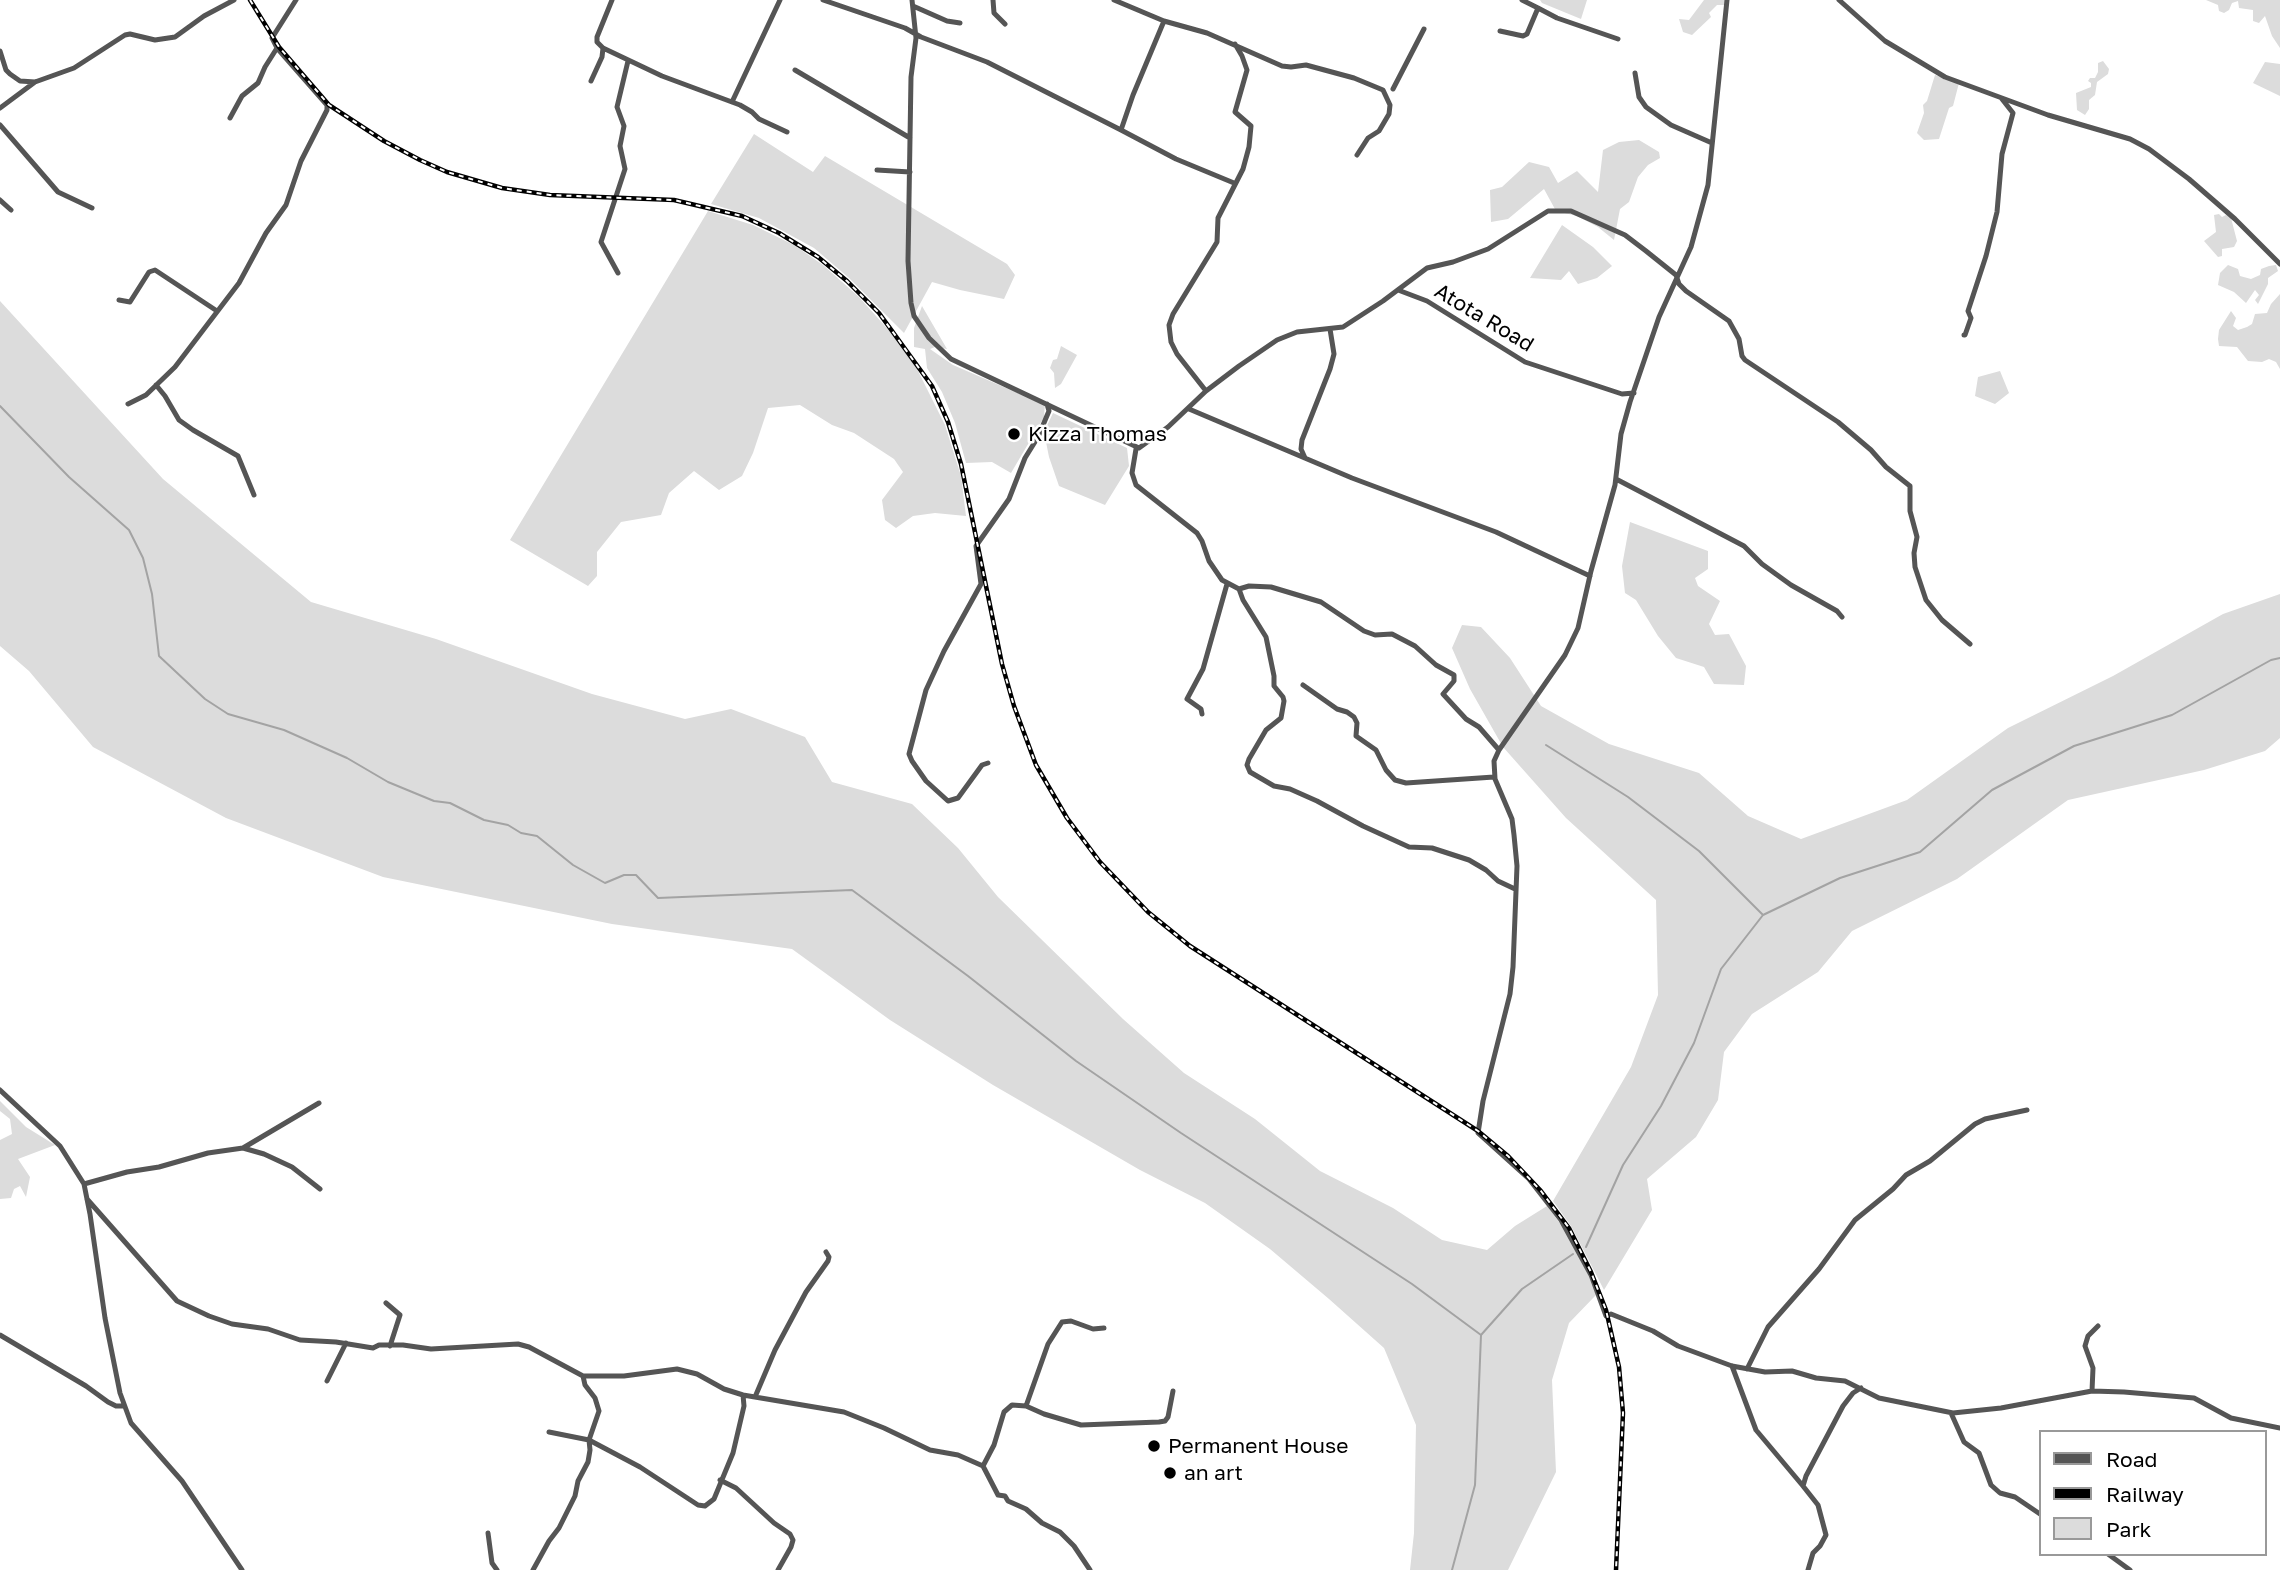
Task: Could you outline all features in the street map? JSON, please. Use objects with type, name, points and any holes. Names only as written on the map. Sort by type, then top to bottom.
[{"type":"street","points":[[0,108],[35,82],[74,68],[125,35],[155,40],[175,37],[204,16],[234,0]]},
{"type":"street","points":[[128,404],[146,395],[176,367],[239,283],[266,233],[286,205],[300,161],[328,107],[272,38],[296,0]]},
{"type":"street","points":[[612,0],[597,37],[603,48],[683,85],[732,102],[787,132]]},
{"type":"street","points":[[732,102],[780,0]]},
{"type":"street","points":[[823,0],[914,32],[986,62],[1176,159],[1234,183]]},
{"type":"street","points":[[993,0],[994,13],[1005,24]]},
{"type":"street","points":[[1114,0],[1164,21],[1205,32],[1282,66],[1314,66],[1354,78],[1385,92],[1390,114],[1357,155]]},
{"type":"street","points":[[1522,0],[1557,18],[1618,39]]},
{"type":"street","points":[[1727,0],[1708,185],[1691,247],[1676,275],[1644,357],[1621,434],[1616,479],[1578,628],[1565,655],[1494,761],[1494,777],[1512,818],[1517,858],[1513,967],[1510,994],[1483,1101],[1478,1133],[1528,1179],[1561,1220],[1591,1275],[1606,1316],[1611,1314],[1653,1331],[1678,1346],[1732,1366],[1765,1371],[1793,1371],[1845,1381],[1880,1398],[1951,1413],[2001,1408],[2092,1391],[2194,1398],[2231,1419],[2280,1428]]},
{"type":"street","points":[[1839,0],[1885,41],[1945,77],[2002,99],[2130,139],[2149,149],[2235,219],[2280,264]]},
{"type":"street","points":[[913,3],[916,50],[911,77],[909,285],[912,309],[917,320],[933,343],[951,359],[1136,449]]},
{"type":"street","points":[[913,3],[947,21],[960,23]]},
{"type":"street","points":[[1500,31],[1525,35],[1538,8]]},
{"type":"street","points":[[1121,130],[1164,21]]},
{"type":"street","points":[[1393,89],[1424,29]]},
{"type":"street","points":[[1206,391],[1177,355],[1171,342],[1170,320],[1216,243],[1217,223],[1246,158],[1252,128],[1235,112],[1247,70],[1235,44]]},
{"type":"street","points":[[230,117],[242,96],[258,83],[278,48]]},
{"type":"street","points":[[591,81],[602,57],[603,48]]},
{"type":"street","points":[[0,51],[10,74],[20,81],[35,82]]},
{"type":"street","points":[[618,273],[600,242],[625,170],[620,146],[624,126],[617,102],[628,61]]},
{"type":"street","points":[[795,70],[910,138]]},
{"type":"street","points":[[1635,73],[1639,97],[1646,107],[1671,125],[1712,143]]},
{"type":"street","points":[[1964,335],[1971,318],[1968,311],[1997,212],[2002,152],[2013,113],[2002,99]]},
{"type":"street","points":[[0,125],[58,191],[92,208]]},
{"type":"street","points":[[877,170],[910,172]]},
{"type":"street","points":[[0,200],[11,210]]},
{"type":"street","points":[[1136,449],[1155,438],[1189,410],[1206,391],[1284,336],[1310,329],[1343,327],[1427,268],[1488,249],[1552,210],[1571,211],[1625,235],[1676,275],[1679,284],[1686,290],[1730,321],[1745,360],[1838,422],[1911,487],[1910,510],[1917,537],[1915,567],[1926,600],[1942,620],[1970,644]]},
{"type":"street","points":[[119,300],[130,302],[149,272],[155,270],[217,311]]},
{"type":"street","name":"Atota Road","points":[[1398,290],[1427,301],[1525,362],[1622,394],[1634,393]]},
{"type":"street","points":[[1305,458],[1301,449],[1302,440],[1334,354],[1330,329]]},
{"type":"street","points":[[156,385],[179,420],[238,456],[254,495]]},
{"type":"street","points":[[988,763],[982,765],[958,798],[948,801],[926,781],[909,754],[926,690],[981,584],[976,547],[1009,499],[1025,458],[1046,418],[1049,409],[1047,404]]},
{"type":"street","points":[[1189,410],[1412,501],[1496,532],[1590,576]]},
{"type":"street","points":[[1136,449],[1132,473],[1136,485],[1197,533],[1213,569],[1227,584],[1239,589],[1249,586],[1271,587],[1321,602],[1364,631],[1375,635],[1392,634],[1415,646],[1436,665],[1454,675],[1454,681],[1443,694],[1466,719],[1479,727],[1499,750]]},
{"type":"street","points":[[1616,479],[1732,540],[1791,585],[1837,611],[1842,617]]},
{"type":"street","points":[[1202,714],[1201,709],[1187,699],[1203,670],[1227,584]]},
{"type":"street","points":[[1239,589],[1265,638],[1275,686],[1284,701],[1281,718],[1266,730],[1249,759],[1247,765],[1250,772],[1275,786],[1290,789],[1321,803],[1409,847],[1432,848],[1469,860],[1498,881],[1515,889]]},
{"type":"street","points":[[1303,685],[1354,718],[1357,723],[1356,736],[1379,753],[1386,770],[1395,780],[1406,783],[1494,777]]},
{"type":"street","points":[[0,1090],[60,1146],[84,1184],[106,1318],[124,1406],[131,1423],[182,1481],[242,1570]]},
{"type":"street","points":[[84,1184],[208,1153],[243,1148],[319,1103]]},
{"type":"street","points":[[1747,1369],[1768,1326],[1819,1269],[1855,1220],[1906,1175],[1930,1160],[1975,1124],[1985,1119],[2027,1110]]},
{"type":"street","points":[[243,1148],[292,1167],[320,1189]]},
{"type":"street","points":[[87,1199],[177,1301],[232,1324],[268,1329],[300,1340],[373,1348],[379,1345],[431,1349],[518,1344],[529,1347],[583,1376],[624,1376],[677,1369],[697,1374],[724,1389],[743,1395],[844,1412],[884,1427],[930,1450],[958,1455],[983,1466],[998,1495],[1005,1496],[1008,1501],[1027,1509],[1042,1523],[1060,1532],[1074,1546],[1090,1570]]},
{"type":"street","points":[[755,1397],[775,1350],[806,1292],[828,1261],[826,1252]]},
{"type":"street","points":[[386,1303],[400,1315],[390,1346]]},
{"type":"street","points":[[1026,1406],[1048,1344],[1062,1322],[1071,1321],[1093,1329],[1104,1328]]},
{"type":"street","points":[[2092,1391],[2093,1368],[2085,1346],[2088,1336],[2098,1326]]},
{"type":"street","points":[[0,1335],[108,1402],[124,1406]]},
{"type":"street","points":[[327,1381],[346,1343]]},
{"type":"street","points":[[1732,1366],[1756,1430],[1818,1505],[1826,1535],[1813,1553],[1808,1570]]},
{"type":"street","points":[[533,1570],[559,1528],[588,1462],[589,1440],[599,1411],[583,1376]]},
{"type":"street","points":[[1803,1486],[1843,1406],[1853,1393],[1861,1388]]},
{"type":"street","points":[[983,1466],[994,1445],[1004,1412],[1017,1404],[1081,1425],[1159,1422],[1166,1421],[1168,1417],[1173,1391]]},
{"type":"street","points":[[549,1432],[589,1440],[705,1506],[714,1499],[736,1440],[744,1406],[743,1395]]},
{"type":"street","points":[[1951,1413],[1964,1442],[1979,1453],[1991,1485],[2000,1493],[2015,1497],[2038,1513]]},
{"type":"street","points":[[720,1480],[736,1488],[790,1534],[793,1540],[791,1547],[778,1570]]},
{"type":"street","points":[[488,1533],[492,1563],[497,1570]]},
{"type":"street","points":[[2111,1556],[2130,1570]]},
{"type":"green space","points":[[1540,0],[1587,0],[1581,19]]},
{"type":"green space","points":[[1704,0],[1728,0],[1727,5],[1717,5],[1709,13],[1711,17],[1692,35],[1683,32],[1679,19],[1689,20]]},
{"type":"green space","points":[[2206,0],[2280,0],[2280,48],[2272,36],[2265,16],[2259,23],[2253,21],[2253,10],[2239,8],[2238,1],[2232,3],[2224,13],[2219,11],[2218,5]]},
{"type":"green space","points":[[2103,61],[2109,69],[2108,74],[2097,82],[2095,95],[2089,100],[2089,109],[2085,115],[2077,110],[2076,93],[2091,87],[2088,81],[2095,78],[2098,63]]},
{"type":"green space","points":[[2265,62],[2280,64],[2280,96],[2253,83]]},
{"type":"green space","points":[[1935,75],[1959,83],[1939,139],[1924,140],[1917,133],[1924,113],[1923,105],[1927,101]]},
{"type":"green space","points":[[754,134],[813,172],[825,156],[1007,264],[1015,275],[1004,299],[932,282],[904,333],[849,278],[814,248],[759,218],[711,204]]},
{"type":"green space","points":[[1639,140],[1659,152],[1660,158],[1648,165],[1638,177],[1629,202],[1620,209],[1614,240],[1598,227],[1577,216],[1556,211],[1544,189],[1508,219],[1491,222],[1490,190],[1502,187],[1529,162],[1549,167],[1558,183],[1577,171],[1598,192],[1603,150],[1619,142]]},
{"type":"green space","points":[[708,211],[753,225],[794,245],[823,265],[859,297],[902,345],[912,359],[945,425],[961,476],[966,516],[935,513],[913,516],[896,528],[885,520],[882,500],[903,472],[894,459],[854,433],[832,425],[800,405],[768,408],[742,476],[719,490],[694,471],[669,493],[661,515],[621,522],[597,552],[597,576],[588,586],[510,540]]},
{"type":"green space","points":[[2214,215],[2231,218],[2237,241],[2234,247],[2222,249],[2222,256],[2218,257],[2204,241],[2216,232]]},
{"type":"green space","points":[[1562,225],[1593,247],[1612,266],[1597,278],[1578,284],[1569,271],[1561,280],[1530,278]]},
{"type":"green space","points":[[2228,265],[2238,269],[2240,276],[2251,279],[2260,275],[2261,269],[2269,266],[2276,265],[2278,271],[2268,278],[2268,284],[2258,304],[2255,300],[2259,295],[2255,290],[2246,303],[2234,292],[2218,285],[2220,273]]},
{"type":"green space","points":[[2280,294],[2280,369],[2276,362],[2269,359],[2262,362],[2248,361],[2237,347],[2219,346],[2219,330],[2231,311],[2236,318],[2233,326],[2238,330],[2247,327],[2252,324],[2255,314],[2267,313]]},
{"type":"green space","points":[[0,301],[163,479],[311,602],[436,639],[592,694],[685,719],[731,709],[805,737],[832,782],[912,804],[958,848],[998,897],[1123,1019],[1184,1073],[1255,1119],[1320,1171],[1393,1208],[1442,1240],[1487,1250],[1515,1226],[1547,1206],[1565,1230],[1596,1295],[1569,1323],[1552,1380],[1556,1472],[1508,1570],[1410,1570],[1414,1533],[1416,1425],[1384,1348],[1329,1299],[1270,1249],[1205,1203],[1140,1170],[993,1085],[890,1020],[792,949],[612,924],[383,877],[226,818],[93,747],[29,671],[0,646]]},
{"type":"green space","points":[[922,306],[947,349],[930,349],[953,365],[1045,402],[1044,417],[1011,473],[992,462],[966,463],[955,423],[942,392],[927,368],[925,349],[914,347],[914,328]]},
{"type":"green space","points":[[1061,346],[1077,355],[1061,384],[1055,388],[1054,373],[1050,368],[1053,360],[1057,359]]},
{"type":"green space","points":[[2000,371],[2009,393],[1995,404],[1975,396],[1978,377]]},
{"type":"green space","points":[[1053,413],[1127,448],[1129,466],[1105,505],[1059,486],[1044,432]]},
{"type":"green space","points":[[1630,522],[1708,551],[1708,569],[1695,578],[1698,586],[1720,601],[1709,624],[1715,635],[1729,634],[1746,666],[1744,685],[1714,684],[1704,667],[1676,658],[1658,636],[1636,600],[1625,593],[1622,566]]},
{"type":"green space","points":[[2280,594],[2280,738],[2265,751],[2204,770],[2068,800],[1957,879],[1852,931],[1818,972],[1752,1014],[1724,1052],[1718,1100],[1696,1137],[1647,1179],[1652,1210],[1604,1290],[1571,1226],[1553,1201],[1631,1067],[1658,995],[1656,900],[1566,818],[1503,747],[1470,689],[1452,648],[1462,625],[1481,627],[1510,658],[1541,706],[1609,744],[1699,773],[1748,816],[1801,839],[1907,800],[2008,728],[2113,676],[2223,614]]},
{"type":"green space","points":[[0,1101],[26,1127],[55,1145],[18,1159],[30,1177],[26,1197],[20,1186],[14,1189],[11,1198],[0,1199],[0,1140],[12,1134],[10,1119],[0,1111]]},
{"type":"waterway","points":[[0,406],[69,477],[129,530],[143,558],[152,594],[159,656],[205,699],[228,714],[284,730],[347,758],[388,782],[434,801],[450,803],[484,820],[508,825],[521,833],[537,836],[573,865],[605,883],[624,875],[636,875],[658,898],[852,890],[1076,1061],[1412,1284],[1481,1335]]},
{"type":"waterway","points":[[1586,1247],[1623,1165],[1661,1106],[1694,1043],[1721,969],[1763,915],[1840,878],[1920,852],[1992,790],[2074,746],[2172,715],[2271,660],[2280,658]]},
{"type":"waterway","points":[[1546,745],[1628,797],[1699,851],[1762,914]]},
{"type":"waterway","points":[[1452,1570],[1475,1485],[1481,1335],[1522,1289],[1573,1254]]},
{"type":"railway","points":[[250,0],[279,47],[329,105],[384,141],[420,160],[447,172],[502,188],[550,195],[674,200],[742,216],[779,233],[818,257],[879,313],[932,386],[948,422],[961,464],[1002,664],[1014,706],[1036,765],[1067,818],[1100,862],[1148,912],[1190,946],[1478,1131],[1508,1156],[1541,1191],[1569,1228],[1606,1310],[1619,1367],[1623,1413],[1616,1570]]},
{"type":"place","name":"Kizza Thomas","points":[[1014,434]]},
{"type":"place","name":"Permanent House","points":[[1154,1446]]},
{"type":"place","name":"an art","points":[[1170,1473]]}]
